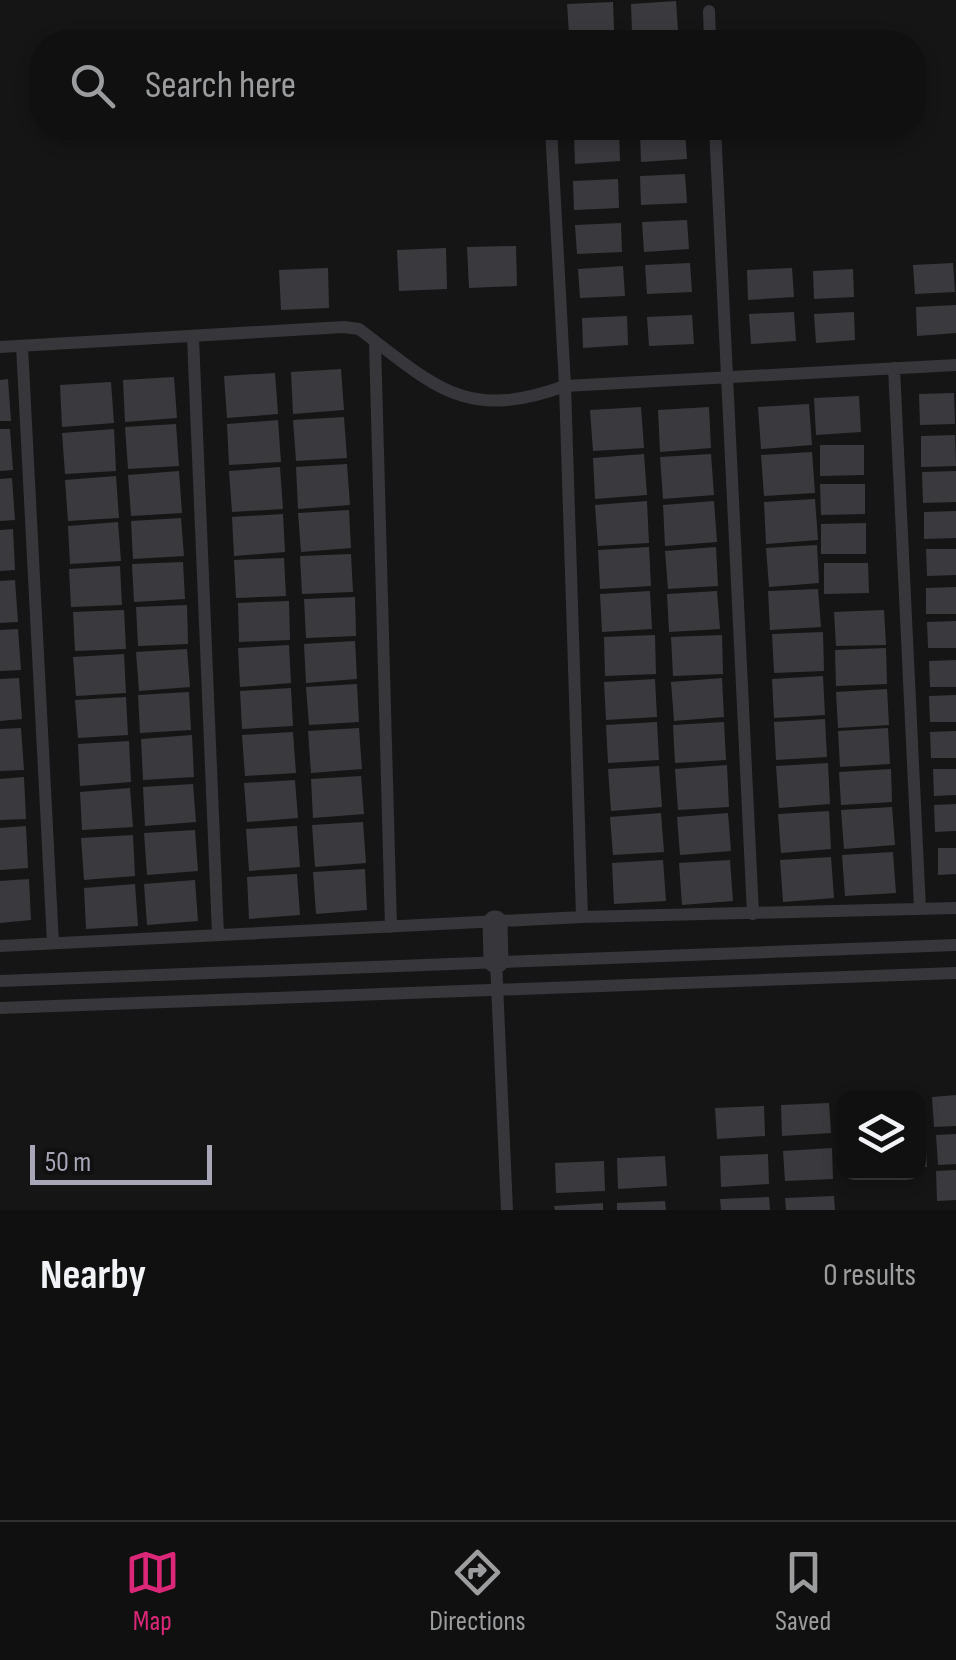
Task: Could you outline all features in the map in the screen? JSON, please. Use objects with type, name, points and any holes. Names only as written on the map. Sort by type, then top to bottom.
[{"type":"street","points":[[495,924],[496,961]]},
{"type":"lane","points":[[709,12],[710,30]]},
{"type":"lane","points":[[552,140],[565,386],[582,917]]},
{"type":"lane","points":[[716,140],[753,914]]},
{"type":"lane","points":[[0,347],[344,326],[358,329],[448,392],[477,403],[526,399],[565,386],[956,365]]},
{"type":"lane","points":[[194,337],[218,935]]},
{"type":"lane","points":[[375,343],[391,927]]},
{"type":"lane","points":[[22,346],[53,943]]},
{"type":"lane","points":[[894,368],[920,909]]},
{"type":"lane","points":[[0,946],[582,917],[956,908]]},
{"type":"lane","points":[[0,981],[956,945]]},
{"type":"lane","points":[[496,961],[508,1210]]},
{"type":"lane","points":[[0,1008],[498,993],[956,972]]},
{"type":"building","points":[[676,1],[678,30],[632,30],[631,4]]},
{"type":"building","points":[[613,2],[614,30],[569,30],[567,4]]},
{"type":"building","points":[[574,140],[619,140],[620,161],[575,164]]},
{"type":"building","points":[[640,140],[686,140],[687,159],[641,162]]},
{"type":"building","points":[[685,174],[687,203],[641,205],[640,176]]},
{"type":"building","points":[[618,179],[619,208],[574,210],[573,181]]},
{"type":"building","points":[[687,220],[689,249],[644,252],[642,222]]},
{"type":"building","points":[[621,223],[622,252],[577,254],[575,225]]},
{"type":"building","points":[[516,246],[517,286],[469,288],[467,247]]},
{"type":"building","points":[[446,248],[447,289],[399,291],[397,250]]},
{"type":"building","points":[[690,263],[692,292],[647,294],[645,265]]},
{"type":"building","points":[[953,263],[955,292],[915,294],[913,265]]},
{"type":"building","points":[[623,266],[625,296],[580,298],[578,269]]},
{"type":"building","points":[[328,268],[329,308],[281,310],[279,270]]},
{"type":"building","points":[[792,268],[794,297],[748,300],[747,270]]},
{"type":"building","points":[[853,269],[854,297],[814,299],[813,271]]},
{"type":"building","points":[[956,305],[956,333],[917,336],[916,307]]},
{"type":"building","points":[[794,312],[796,341],[751,344],[749,314]]},
{"type":"building","points":[[854,312],[855,340],[816,343],[814,314]]},
{"type":"building","points":[[692,315],[694,344],[649,346],[647,317]]},
{"type":"building","points":[[627,316],[628,345],[583,348],[582,318]]},
{"type":"building","points":[[341,369],[344,410],[293,414],[291,372]]},
{"type":"building","points":[[275,373],[278,414],[227,418],[224,376]]},
{"type":"building","points":[[174,377],[177,418],[125,422],[123,380]]},
{"type":"building","points":[[8,379],[11,421],[0,421],[0,380]]},
{"type":"building","points":[[111,382],[114,423],[62,427],[60,385]]},
{"type":"building","points":[[954,393],[955,424],[920,425],[919,394]]},
{"type":"building","points":[[859,396],[861,432],[816,435],[814,398]]},
{"type":"building","points":[[809,404],[812,445],[761,449],[758,407]]},
{"type":"building","points":[[641,407],[644,448],[593,451],[590,410]]},
{"type":"building","points":[[709,407],[711,448],[660,452],[658,410]]},
{"type":"building","points":[[344,417],[347,458],[296,461],[293,420]]},
{"type":"building","points":[[278,420],[281,462],[229,465],[227,424]]},
{"type":"building","points":[[176,424],[179,466],[128,469],[125,427]]},
{"type":"building","points":[[0,429],[10,429],[13,470],[0,471]]},
{"type":"building","points":[[114,429],[116,471],[65,474],[62,433]]},
{"type":"building","points":[[955,435],[956,466],[921,467],[921,436]]},
{"type":"building","points":[[820,445],[864,445],[864,475],[820,476]]},
{"type":"building","points":[[812,452],[815,493],[764,496],[761,455]]},
{"type":"building","points":[[644,454],[647,495],[595,499],[593,458]]},
{"type":"building","points":[[711,454],[714,495],[663,499],[660,457]]},
{"type":"building","points":[[347,464],[350,505],[298,509],[296,467]]},
{"type":"building","points":[[280,467],[283,509],[232,512],[229,471]]},
{"type":"building","points":[[179,471],[182,513],[131,516],[128,475]]},
{"type":"building","points":[[956,471],[956,502],[923,503],[922,472]]},
{"type":"building","points":[[116,476],[119,518],[68,521],[65,480]]},
{"type":"building","points":[[12,478],[15,520],[0,521],[0,479]]},
{"type":"building","points":[[820,484],[865,484],[865,514],[821,515]]},
{"type":"building","points":[[815,499],[818,540],[766,544],[764,502]]},
{"type":"building","points":[[647,501],[649,543],[598,546],[595,505]]},
{"type":"building","points":[[714,501],[717,542],[665,546],[663,505]]},
{"type":"building","points":[[349,510],[351,548],[301,552],[298,513]]},
{"type":"building","points":[[956,511],[956,538],[924,539],[924,512]]},
{"type":"building","points":[[283,514],[285,552],[234,556],[232,517]]},
{"type":"building","points":[[181,518],[184,556],[133,559],[131,521]]},
{"type":"building","points":[[118,522],[121,561],[70,564],[68,526]]},
{"type":"building","points":[[866,523],[866,554],[821,554],[821,524]]},
{"type":"building","points":[[13,529],[15,570],[0,571],[0,530]]},
{"type":"building","points":[[817,545],[819,583],[769,587],[766,548]]},
{"type":"building","points":[[649,547],[651,586],[600,589],[598,550]]},
{"type":"building","points":[[716,547],[718,586],[668,589],[665,551]]},
{"type":"building","points":[[926,549],[956,549],[956,575],[927,576]]},
{"type":"building","points":[[351,554],[353,592],[302,594],[300,556]]},
{"type":"building","points":[[284,558],[286,596],[236,598],[234,560]]},
{"type":"building","points":[[183,562],[185,599],[134,602],[132,564]]},
{"type":"building","points":[[824,563],[868,563],[869,593],[824,594]]},
{"type":"building","points":[[120,566],[122,605],[71,607],[69,569]]},
{"type":"building","points":[[15,580],[18,622],[0,623],[0,581]]},
{"type":"building","points":[[956,587],[956,614],[926,614],[926,588]]},
{"type":"building","points":[[818,589],[821,627],[770,630],[768,591]]},
{"type":"building","points":[[650,591],[652,629],[602,632],[600,594]]},
{"type":"building","points":[[717,591],[720,629],[669,632],[667,594]]},
{"type":"building","points":[[355,597],[356,636],[306,638],[304,599]]},
{"type":"building","points":[[289,601],[290,640],[239,642],[238,603]]},
{"type":"building","points":[[187,605],[188,644],[138,646],[136,607]]},
{"type":"building","points":[[124,610],[126,649],[75,651],[73,612]]},
{"type":"building","points":[[884,610],[886,645],[836,646],[834,612]]},
{"type":"building","points":[[956,621],[956,648],[928,648],[927,622]]},
{"type":"building","points":[[18,629],[21,670],[0,671],[0,630]]},
{"type":"building","points":[[823,632],[824,671],[774,673],[772,634]]},
{"type":"building","points":[[655,635],[656,674],[605,676],[604,637]]},
{"type":"building","points":[[722,635],[723,674],[673,676],[671,637]]},
{"type":"building","points":[[355,641],[357,679],[306,683],[304,644]]},
{"type":"building","points":[[289,645],[291,683],[240,687],[238,648]]},
{"type":"building","points":[[886,648],[887,684],[836,686],[835,650]]},
{"type":"building","points":[[187,649],[190,687],[139,691],[136,652]]},
{"type":"building","points":[[124,654],[126,693],[76,696],[73,657]]},
{"type":"building","points":[[956,660],[956,687],[930,687],[929,661]]},
{"type":"building","points":[[823,676],[825,715],[774,718],[772,679]]},
{"type":"building","points":[[19,678],[22,719],[0,721],[0,679]]},
{"type":"building","points":[[722,678],[724,717],[674,721],[671,682]]},
{"type":"building","points":[[655,679],[657,717],[606,720],[604,682]]},
{"type":"building","points":[[357,684],[359,722],[309,725],[306,687]]},
{"type":"building","points":[[291,688],[293,726],[242,729],[240,691]]},
{"type":"building","points":[[887,689],[889,725],[838,728],[836,692]]},
{"type":"building","points":[[189,692],[191,730],[140,733],[138,695]]},
{"type":"building","points":[[956,695],[956,722],[930,722],[929,696]]},
{"type":"building","points":[[126,697],[128,735],[78,738],[75,700]]},
{"type":"building","points":[[825,719],[827,757],[776,760],[774,722]]},
{"type":"building","points":[[657,722],[659,760],[608,763],[606,725]]},
{"type":"building","points":[[724,722],[726,760],[675,763],[673,725]]},
{"type":"building","points":[[21,728],[24,770],[0,771],[0,729]]},
{"type":"building","points":[[359,728],[362,769],[311,773],[308,731]]},
{"type":"building","points":[[888,728],[890,764],[840,767],[838,731]]},
{"type":"building","points":[[956,731],[956,758],[931,758],[930,732]]},
{"type":"building","points":[[293,732],[296,773],[245,776],[242,735]]},
{"type":"building","points":[[192,735],[194,777],[143,780],[141,739]]},
{"type":"building","points":[[129,741],[131,782],[80,786],[78,744]]},
{"type":"building","points":[[828,763],[830,804],[779,808],[776,766]]},
{"type":"building","points":[[727,765],[729,807],[678,810],[675,769]]},
{"type":"building","points":[[659,766],[662,807],[611,811],[608,769]]},
{"type":"building","points":[[891,769],[892,802],[841,805],[839,772]]},
{"type":"building","points":[[933,769],[956,769],[956,795],[934,796]]},
{"type":"building","points":[[361,776],[364,814],[313,818],[311,779]]},
{"type":"building","points":[[24,777],[26,819],[0,820],[0,779]]},
{"type":"building","points":[[295,780],[298,818],[247,822],[244,783]]},
{"type":"building","points":[[193,784],[196,822],[145,826],[143,787]]},
{"type":"building","points":[[130,788],[133,827],[82,830],[80,792]]},
{"type":"building","points":[[956,804],[956,831],[935,832],[934,805]]},
{"type":"building","points":[[892,807],[895,845],[844,849],[841,810]]},
{"type":"building","points":[[829,811],[831,849],[781,853],[778,814]]},
{"type":"building","points":[[661,813],[664,852],[613,855],[610,817]]},
{"type":"building","points":[[728,813],[731,851],[680,855],[677,817]]},
{"type":"building","points":[[363,822],[366,863],[315,867],[312,825]]},
{"type":"building","points":[[26,826],[28,868],[0,870],[0,828]]},
{"type":"building","points":[[297,826],[300,867],[249,871],[246,829]]},
{"type":"building","points":[[195,830],[198,871],[147,875],[144,833]]},
{"type":"building","points":[[133,835],[135,876],[84,880],[81,838]]},
{"type":"building","points":[[938,848],[956,848],[956,874],[938,875]]},
{"type":"building","points":[[893,852],[896,893],[845,896],[842,855]]},
{"type":"building","points":[[831,857],[834,898],[783,902],[780,860]]},
{"type":"building","points":[[663,860],[666,901],[614,904],[612,863]]},
{"type":"building","points":[[730,860],[733,901],[682,905],[679,863]]},
{"type":"building","points":[[365,869],[367,910],[316,914],[313,872]]},
{"type":"building","points":[[297,874],[300,915],[249,919],[247,877]]},
{"type":"building","points":[[29,879],[31,920],[0,923],[0,881]]},
{"type":"building","points":[[195,880],[198,921],[147,925],[144,884]]},
{"type":"building","points":[[135,884],[138,926],[86,929],[84,888]]},
{"type":"building","points":[[956,1095],[956,1126],[934,1127],[932,1097]]},
{"type":"building","points":[[829,1103],[831,1133],[782,1136],[781,1105]]},
{"type":"building","points":[[764,1106],[765,1136],[717,1139],[715,1108]]},
{"type":"building","points":[[956,1134],[956,1164],[938,1165],[936,1135]]},
{"type":"building","points":[[832,1148],[833,1179],[785,1181],[783,1151]]},
{"type":"building","points":[[768,1154],[769,1184],[721,1187],[720,1156]]},
{"type":"building","points":[[665,1156],[667,1186],[618,1189],[617,1158]]},
{"type":"building","points":[[604,1161],[605,1191],[556,1193],[555,1163]]},
{"type":"building","points":[[956,1170],[956,1200],[937,1201],[936,1171]]},
{"type":"building","points":[[834,1196],[835,1210],[786,1210],[785,1198]]},
{"type":"building","points":[[769,1197],[770,1210],[721,1210],[720,1199]]},
{"type":"building","points":[[665,1201],[666,1210],[617,1210],[617,1203]]},
{"type":"building","points":[[603,1203],[603,1210],[555,1210],[554,1206]]}]
